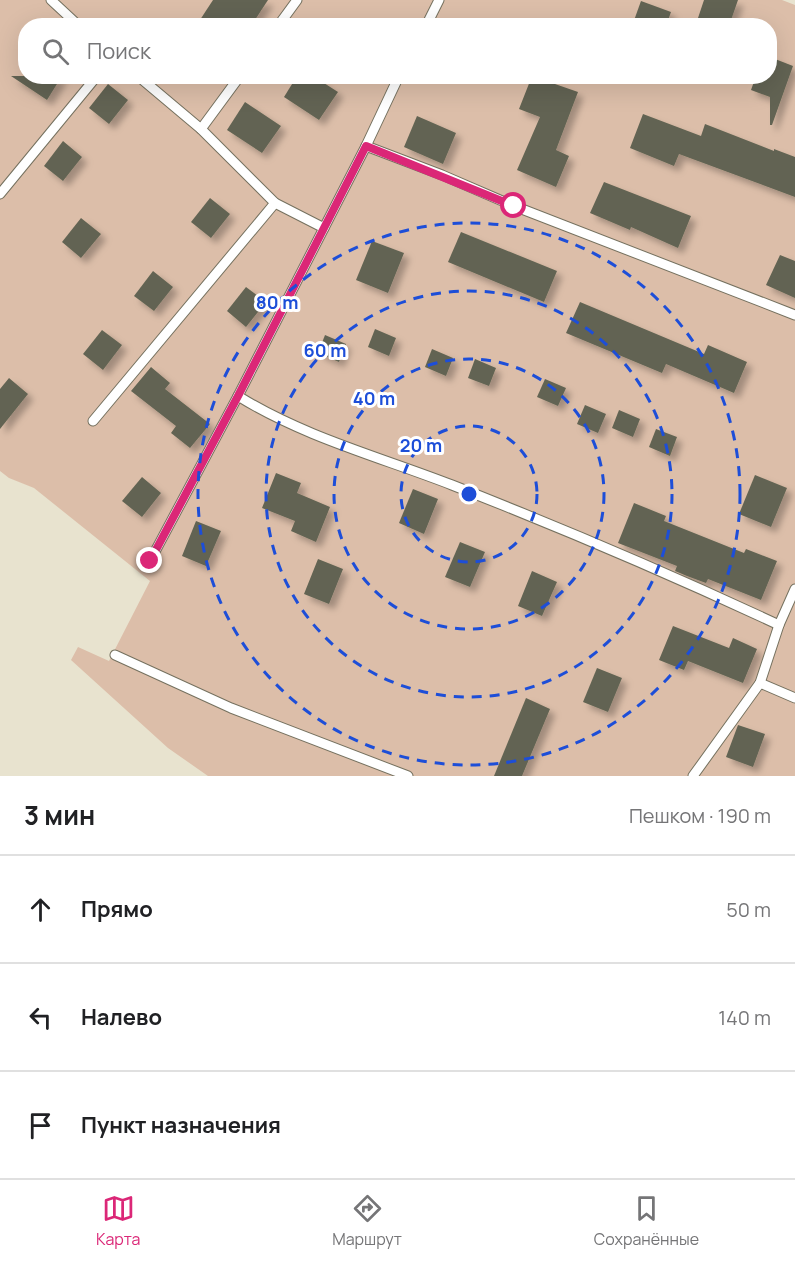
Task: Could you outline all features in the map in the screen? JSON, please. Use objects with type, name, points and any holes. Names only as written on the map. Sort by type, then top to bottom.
[{"type":"lane","points":[[51,0],[70,18]]},
{"type":"lane","points":[[284,18],[297,0]]},
{"type":"lane","points":[[430,18],[439,0]]},
{"type":"lane","points":[[0,194],[91,84]]},
{"type":"lane","points":[[148,84],[201,129],[275,203],[324,228]]},
{"type":"lane","points":[[201,129],[234,84]]},
{"type":"lane","points":[[150,561],[238,396],[395,84]]},
{"type":"lane","points":[[366,146],[795,315]]},
{"type":"lane","points":[[93,421],[275,203]]},
{"type":"lane","points":[[238,396],[268,415],[309,433],[514,509],[779,625]]},
{"type":"lane","points":[[693,776],[760,683],[779,625],[795,589]]},
{"type":"lane","points":[[115,656],[231,708],[408,776]]},
{"type":"lane","points":[[760,683],[795,698]]},
{"type":"shaded area","points":[[0,0],[782,0],[795,5],[795,776],[208,776],[168,748],[71,660],[78,647],[109,661],[150,581],[34,488],[9,478],[0,471]]},
{"type":"building","points":[[213,0],[268,0],[256,18],[201,18]]},
{"type":"building","points":[[704,0],[738,0],[732,18],[698,18]]},
{"type":"building","points":[[641,1],[671,12],[669,18],[635,18]]},
{"type":"building","points":[[777,60],[793,66],[772,125],[770,125],[770,97],[751,90],[753,84],[777,84]]},
{"type":"building","points":[[23,84],[57,84],[47,100]]},
{"type":"building","points":[[108,84],[128,100],[109,124],[89,108]]},
{"type":"building","points":[[292,84],[326,84],[338,92],[319,120],[284,97]]},
{"type":"building","points":[[529,84],[555,84],[578,92],[556,150],[569,156],[556,187],[517,170],[540,117],[519,109]]},
{"type":"building","points":[[245,102],[281,126],[262,153],[227,130]]},
{"type":"building","points":[[643,114],[701,136],[705,124],[795,157],[795,197],[679,154],[674,166],[630,148]]},
{"type":"building","points":[[417,116],[456,133],[443,164],[404,147]]},
{"type":"building","points":[[63,141],[82,157],[63,181],[44,166]]},
{"type":"building","points":[[604,182],[691,216],[678,248],[631,227],[630,230],[590,213]]},
{"type":"building","points":[[210,198],[230,214],[211,238],[191,222]]},
{"type":"building","points":[[81,218],[101,234],[81,258],[62,242]]},
{"type":"building","points":[[461,232],[557,271],[544,302],[448,262]]},
{"type":"building","points":[[372,241],[404,253],[388,293],[356,280]]},
{"type":"building","points":[[780,255],[795,261],[795,298],[766,285]]},
{"type":"building","points":[[153,271],[173,287],[154,311],[134,296]]},
{"type":"building","points":[[246,287],[266,302],[246,327],[227,311]]},
{"type":"building","points":[[580,302],[704,354],[708,345],[747,362],[734,393],[666,364],[662,373],[566,333]]},
{"type":"building","points":[[375,329],[396,338],[389,356],[368,347]]},
{"type":"building","points":[[102,330],[122,345],[103,370],[83,354]]},
{"type":"building","points":[[325,335],[346,344],[339,362],[318,353]]},
{"type":"building","points":[[432,349],[453,358],[446,376],[425,367]]},
{"type":"building","points":[[475,359],[496,368],[489,386],[468,378]]},
{"type":"building","points":[[151,367],[170,383],[165,389],[210,424],[190,448],[171,433],[176,426],[131,391]]},
{"type":"building","points":[[9,378],[28,394],[0,429],[0,389]]},
{"type":"building","points":[[545,379],[566,388],[558,406],[537,397]]},
{"type":"building","points":[[585,405],[606,414],[598,433],[577,424]]},
{"type":"building","points":[[619,410],[640,419],[633,437],[612,428]]},
{"type":"building","points":[[656,429],[677,437],[670,456],[649,447]]},
{"type":"building","points":[[276,473],[301,483],[297,493],[330,507],[316,542],[291,531],[295,521],[262,508]]},
{"type":"building","points":[[755,475],[787,488],[771,527],[739,514]]},
{"type":"building","points":[[142,477],[161,493],[142,517],[122,501]]},
{"type":"building","points":[[413,489],[438,499],[424,534],[399,523]]},
{"type":"building","points":[[634,503],[666,516],[664,521],[744,553],[746,549],[777,561],[761,600],[708,579],[706,583],[687,576],[675,571],[677,566],[618,543]]},
{"type":"building","points":[[196,521],[221,531],[206,566],[182,556]]},
{"type":"building","points":[[460,542],[485,552],[470,587],[445,577]]},
{"type":"building","points":[[318,559],[343,569],[329,604],[304,594]]},
{"type":"building","points":[[532,571],[557,582],[542,616],[518,606]]},
{"type":"building","points":[[673,626],[729,648],[733,638],[757,649],[743,683],[688,661],[684,670],[659,660]]},
{"type":"building","points":[[597,668],[622,678],[608,712],[583,702]]},
{"type":"building","points":[[526,698],[550,709],[522,776],[494,776]]},
{"type":"building","points":[[738,725],[765,734],[753,767],[726,757]]},
{"type":"route","points":[[150,561],[238,396],[366,146],[514,206]]}]
